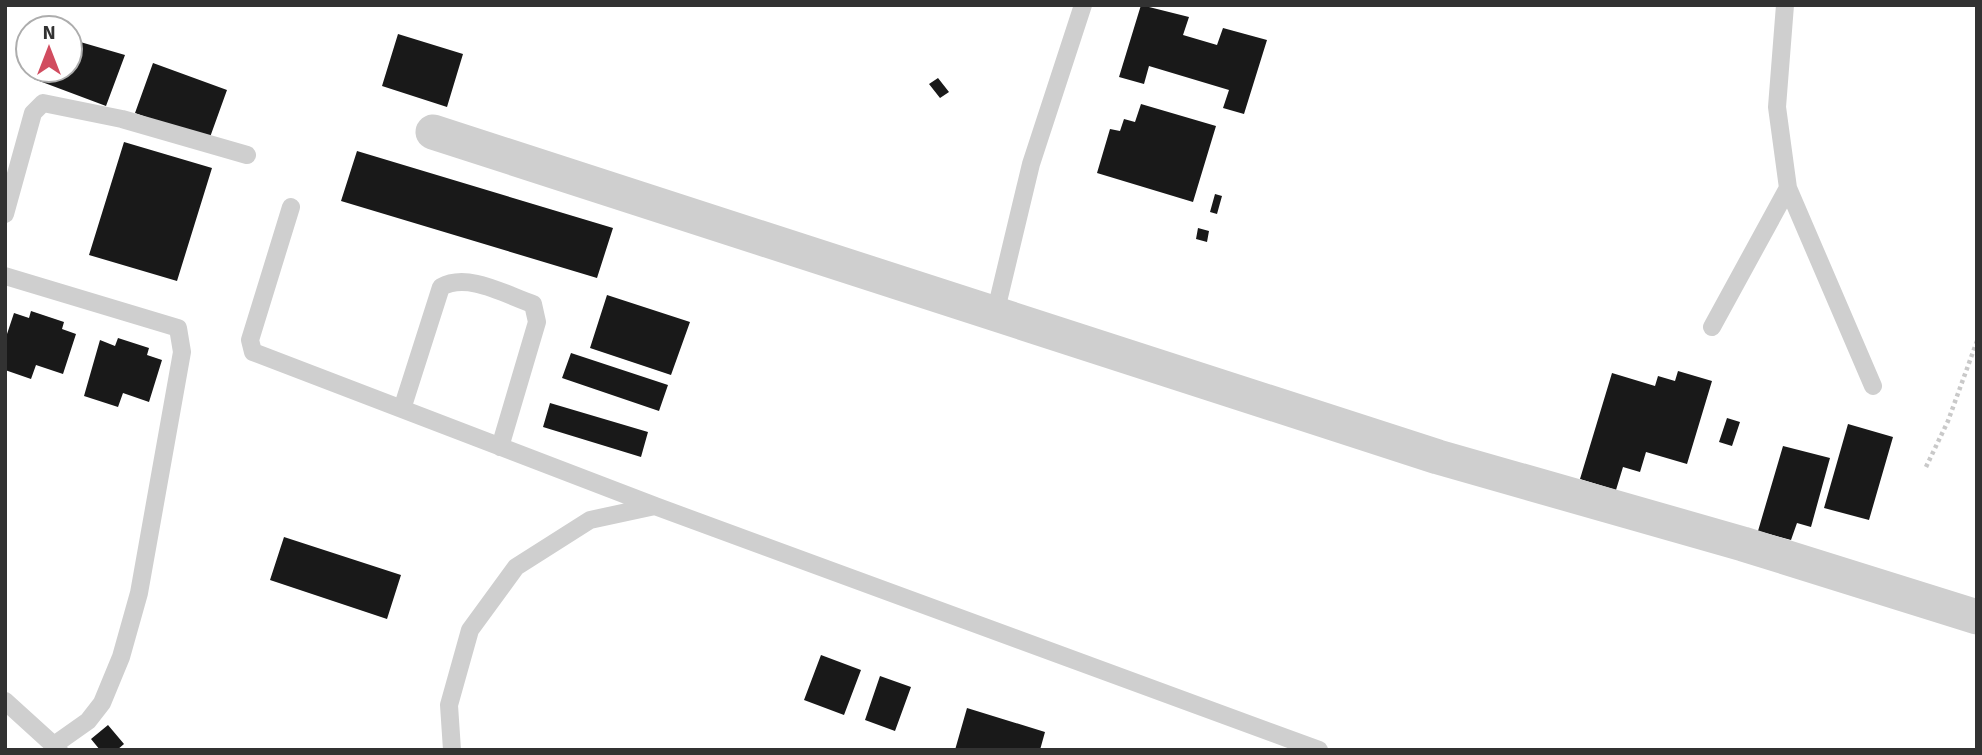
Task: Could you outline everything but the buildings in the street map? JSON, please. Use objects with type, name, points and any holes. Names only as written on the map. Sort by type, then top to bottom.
[{"type":"street","points":[[433,132],[1438,457],[1743,544],[1977,617]]},
{"type":"lane","points":[[995,314],[1031,163],[1083,5]]},
{"type":"lane","points":[[1785,5],[1777,107],[1788,188],[1873,386]]},
{"type":"lane","points":[[5,214],[33,113],[43,103],[121,120],[247,155]]},
{"type":"lane","points":[[1712,327],[1788,188]]},
{"type":"lane","points":[[291,207],[250,340],[253,352],[655,506],[1319,750]]},
{"type":"lane","points":[[5,276],[178,328],[182,352],[139,593],[110,690],[88,720],[56,748],[5,701]]},
{"type":"lane","points":[[402,409],[441,287],[452,281],[464,280],[533,304],[537,322],[500,447]]},
{"type":"lane","points":[[452,750],[449,705],[470,629],[516,567],[590,520],[655,506]]},
{"type":"path","points":[[1926,467],[1948,421],[1977,341]]}]
